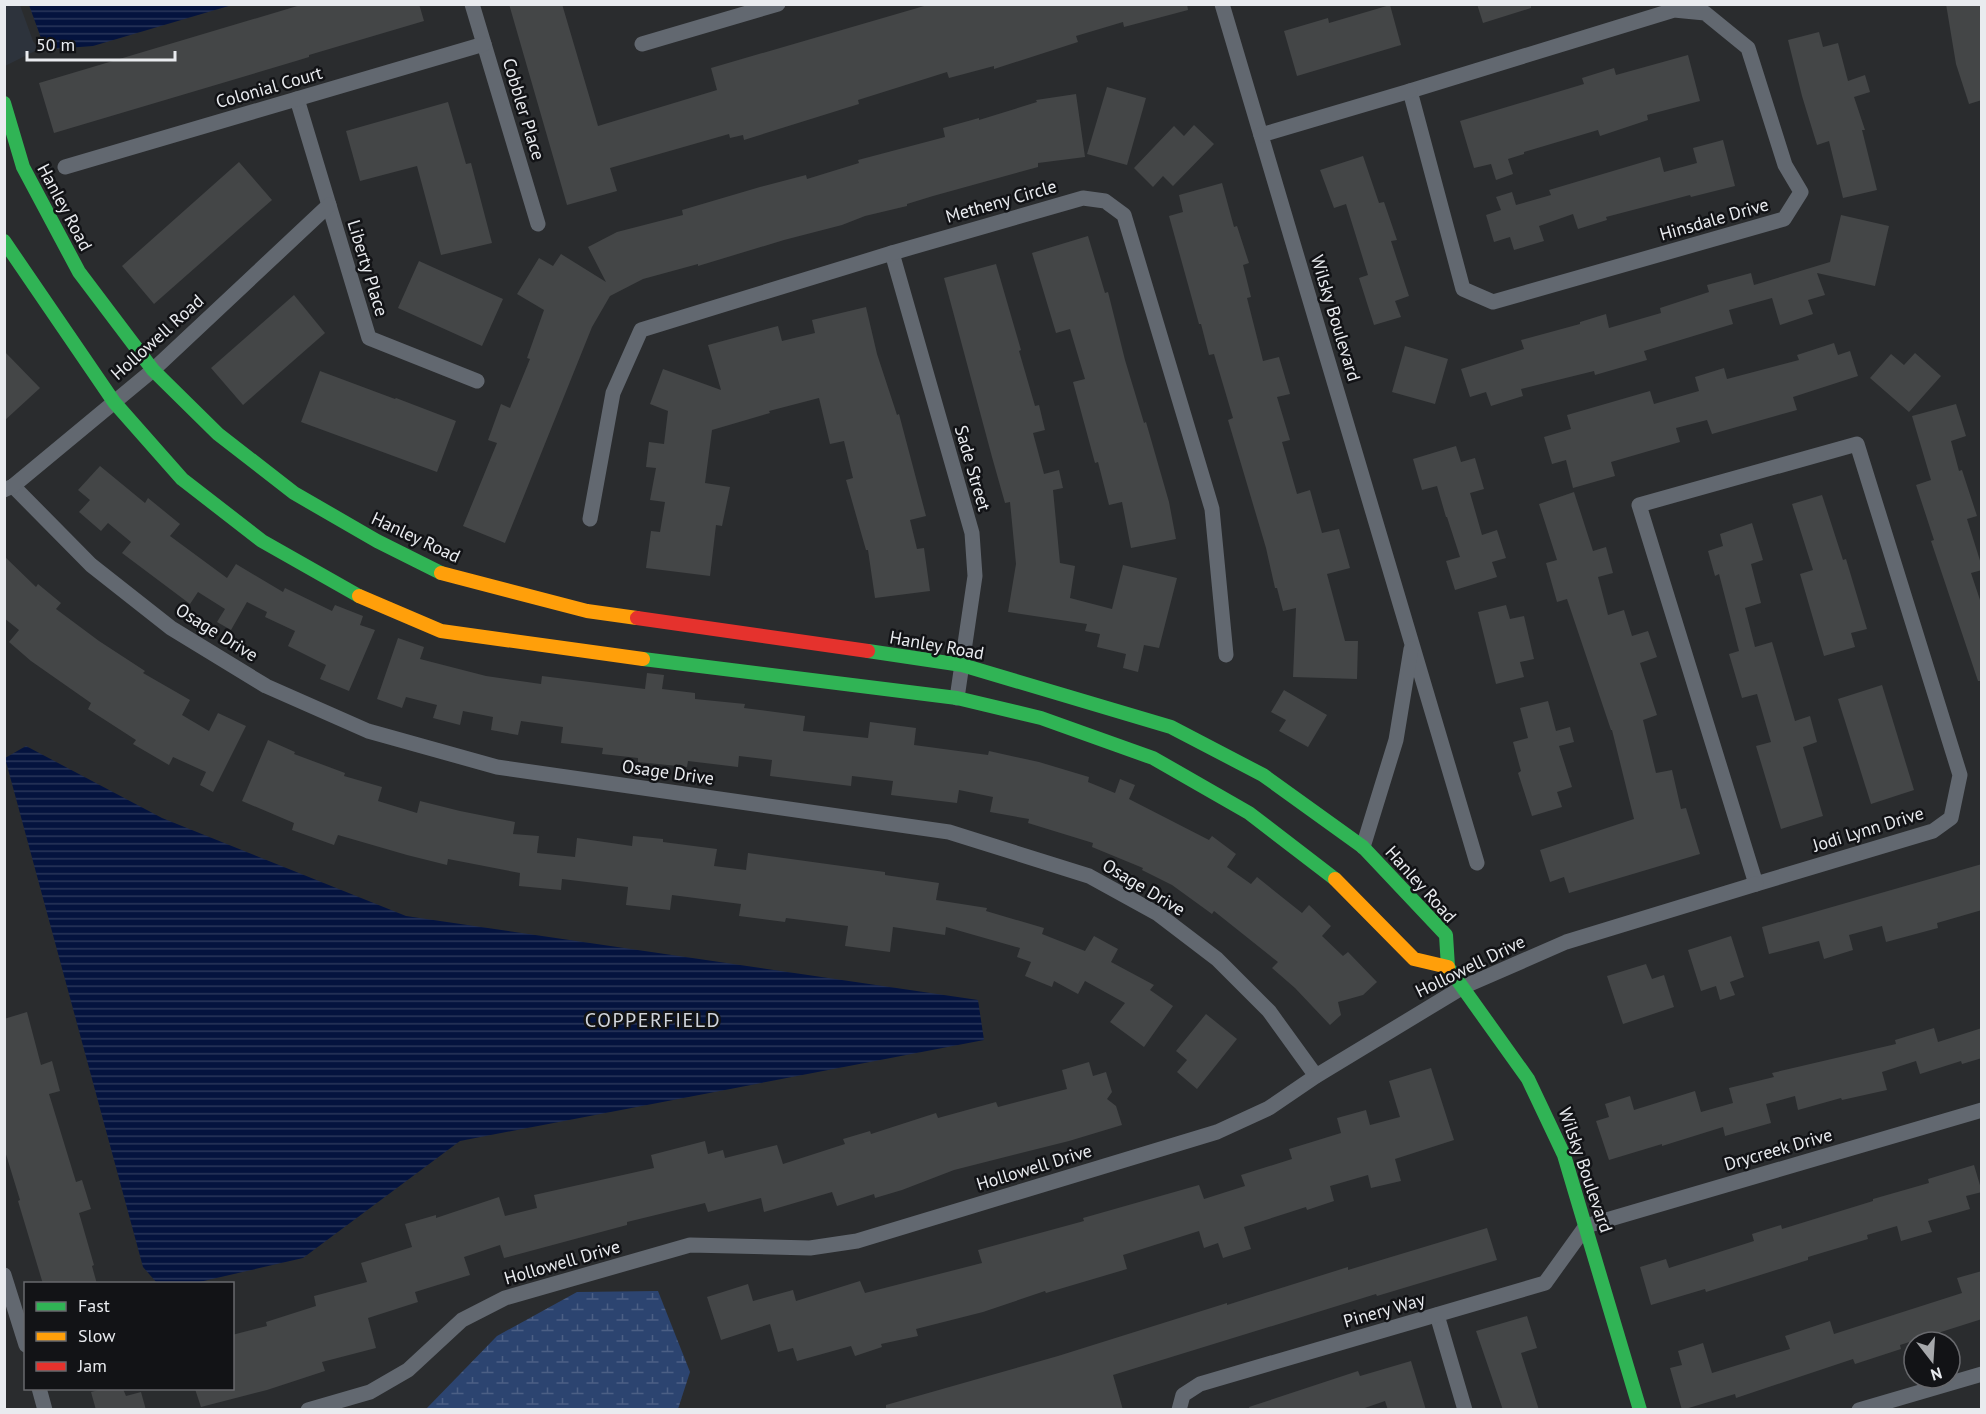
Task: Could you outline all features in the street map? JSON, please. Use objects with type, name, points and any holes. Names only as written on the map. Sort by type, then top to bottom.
[{"type":"main road","name":"Hanley Road","points":[[4,103],[23,167],[79,272],[153,370],[218,434],[294,493],[377,541],[443,574],[587,611],[962,665],[1171,727],[1263,775],[1363,847],[1446,935],[1448,967]]},
{"type":"main road","points":[[4,241],[114,402],[182,479],[262,541],[349,591],[441,631],[579,652],[957,698],[1041,718],[1153,758],[1249,813],[1342,885],[1414,959],[1448,967]]},
{"type":"main road","name":"Wilsky Boulevard","points":[[1448,967],[1528,1079],[1564,1155],[1640,1410]]},
{"type":"street","name":"Cobbler Place","points":[[472,4],[538,224]]},
{"type":"street","points":[[642,44],[778,4]]},
{"type":"street","name":"Wilsky Boulevard","points":[[1222,4],[1477,862]]},
{"type":"street","name":"Hinsdale Drive","points":[[1261,135],[1674,9],[1705,13],[1748,48],[1785,165],[1801,192],[1784,219],[1493,302],[1463,289],[1410,91]]},
{"type":"street","name":"Colonial Court","points":[[65,167],[484,44]]},
{"type":"street","name":"Liberty Place","points":[[297,99],[369,338],[477,381]]},
{"type":"street","name":"Metheny Circle","points":[[590,519],[612,393],[641,330],[892,253],[1083,198],[1106,201],[1124,215],[1212,508],[1227,655]]},
{"type":"street","name":"Hollowell Road","points":[[9,488],[153,370],[329,205]]},
{"type":"street","name":"Sade Street","points":[[892,253],[972,533],[975,576],[957,698]]},
{"type":"street","name":"Jodi Lynn Drive","points":[[1857,444],[1960,775],[1951,818],[1933,831],[1755,884],[1639,505],[1857,444]]},
{"type":"street","name":"Osage Drive","points":[[9,488],[91,565],[171,628],[266,686],[368,731],[497,767],[949,832],[1089,876],[1158,914],[1217,959],[1269,1011],[1316,1076]]},
{"type":"street","name":"Wilsky Boulevard","points":[[1363,847],[1396,740],[1412,643]]},
{"type":"street","name":"Hollowell Drive","points":[[308,1410],[370,1392],[408,1370],[462,1320],[505,1298],[690,1245],[810,1248],[857,1241],[1217,1132],[1269,1108],[1316,1076],[1464,987],[1566,942],[1755,884]]},
{"type":"street","name":"Drycreek Drive","points":[[1586,1226],[1982,1110]]},
{"type":"street","name":"Pinery Way","points":[[1179,1410],[1183,1395],[1200,1384],[1545,1283],[1586,1226]]},
{"type":"street","points":[[4,1275],[24,1339]]},
{"type":"street","points":[[1437,1316],[1465,1410]]},
{"type":"street","points":[[1859,1410],[1982,1374]]},
{"type":"street","points":[[39,1390],[45,1410]]},
{"type":"shaded area","points":[[5,4],[20,5],[33,41],[39,49],[5,66]]},
{"type":"shaded area","points":[[29,4],[232,5],[93,46],[53,49],[41,38]]},
{"type":"shaded area","points":[[26,746],[162,818],[406,916],[978,1000],[984,1040],[460,1141],[303,1258],[199,1282],[156,1282],[143,1267],[5,758]]},
{"type":"green space","points":[[658,1291],[690,1372],[678,1409],[426,1409],[497,1336],[577,1292]]},
{"type":"building","points":[[304,4],[419,4],[424,21],[54,133],[39,83]]},
{"type":"building","points":[[509,4],[562,4],[598,126],[717,90],[711,68],[931,4],[1187,4],[1188,10],[1124,27],[1123,22],[1076,36],[1078,42],[994,69],[994,66],[949,78],[947,72],[858,100],[859,104],[744,140],[743,135],[730,138],[729,134],[610,168],[617,191],[567,205]]},
{"type":"building","points":[[1477,4],[1531,4],[1531,8],[1483,23]]},
{"type":"building","points":[[1946,4],[1980,4],[1982,100],[1969,104],[1956,64]]},
{"type":"building","points":[[1390,5],[1401,45],[1297,76],[1284,31],[1328,18],[1329,23]]},
{"type":"building","points":[[1819,32],[1823,47],[1838,43],[1848,81],[1865,75],[1870,92],[1854,97],[1865,130],[1862,130],[1877,190],[1843,198],[1829,141],[1817,145],[1788,40]]},
{"type":"building","points":[[1688,55],[1700,101],[1647,115],[1648,120],[1600,136],[1598,130],[1524,152],[1524,154],[1508,159],[1513,174],[1496,180],[1491,164],[1474,168],[1460,121],[1584,84],[1582,78],[1614,68],[1616,75]]},
{"type":"building","points":[[1107,87],[1146,98],[1127,165],[1087,154]]},
{"type":"building","points":[[1076,94],[1085,157],[1038,163],[1038,167],[933,196],[907,204],[907,206],[865,216],[842,225],[698,266],[698,264],[643,279],[610,296],[592,327],[505,543],[463,526],[497,443],[488,440],[501,404],[510,408],[530,359],[527,358],[544,310],[517,294],[539,258],[553,266],[561,254],[606,282],[588,247],[617,232],[683,215],[682,210],[760,187],[806,175],[807,179],[859,163],[858,160],[945,137],[943,128],[979,118],[979,120],[1037,102],[1036,100]]},
{"type":"building","points":[[448,102],[466,164],[471,163],[492,243],[441,255],[417,166],[360,181],[346,131]]},
{"type":"building","points":[[1194,125],[1214,144],[1173,186],[1163,176],[1153,187],[1134,168],[1174,126],[1184,136]]},
{"type":"building","points":[[1723,140],[1735,186],[1606,217],[1607,220],[1578,229],[1573,214],[1539,226],[1544,241],[1514,250],[1510,237],[1494,242],[1486,215],[1501,210],[1496,197],[1512,192],[1516,205],[1551,195],[1549,190],[1660,157],[1664,172],[1697,163],[1693,148]]},
{"type":"building","points":[[1363,156],[1379,203],[1384,202],[1397,240],[1391,241],[1409,296],[1395,301],[1401,317],[1374,325],[1359,278],[1368,275],[1346,204],[1334,208],[1320,170]]},
{"type":"building","points":[[239,162],[272,200],[154,304],[122,266]]},
{"type":"building","points":[[1222,183],[1234,227],[1237,226],[1249,263],[1243,265],[1251,297],[1247,298],[1263,361],[1279,357],[1290,394],[1277,397],[1290,440],[1282,442],[1297,494],[1310,490],[1322,533],[1339,529],[1350,568],[1327,574],[1345,641],[1358,641],[1357,679],[1293,677],[1296,608],[1283,611],[1277,588],[1275,588],[1266,548],[1228,420],[1233,418],[1214,354],[1209,355],[1201,324],[1199,324],[1169,216],[1183,212],[1179,195]]},
{"type":"building","points":[[1841,215],[1889,226],[1875,286],[1817,273],[1825,295],[1808,300],[1813,314],[1780,325],[1772,298],[1729,310],[1733,324],[1644,351],[1647,360],[1595,375],[1594,371],[1521,389],[1523,396],[1491,406],[1486,392],[1470,397],[1461,369],[1524,349],[1521,340],[1580,324],[1580,322],[1606,314],[1609,328],[1661,313],[1660,308],[1709,292],[1707,285],[1751,273],[1754,285],[1830,262]]},
{"type":"building","points":[[1088,236],[1105,293],[1108,292],[1125,360],[1144,423],[1146,422],[1169,502],[1176,539],[1131,548],[1122,502],[1109,505],[1073,382],[1085,379],[1070,329],[1056,333],[1032,253]]},
{"type":"building","points":[[419,261],[503,299],[482,346],[398,308]]},
{"type":"building","points":[[996,264],[1035,406],[1039,405],[1045,430],[1033,433],[1044,474],[1059,470],[1063,488],[1053,490],[1060,563],[1075,566],[1070,598],[1112,609],[1123,565],[1177,578],[1159,648],[1144,645],[1138,672],[1123,668],[1126,654],[1097,647],[1100,634],[1085,631],[1087,624],[1008,612],[1016,564],[1010,502],[1005,503],[944,278]]},
{"type":"building","points":[[294,295],[325,333],[243,405],[211,368]]},
{"type":"building","points":[[866,307],[877,354],[897,415],[899,414],[926,516],[910,520],[917,549],[924,548],[930,591],[875,598],[868,550],[866,550],[846,480],[853,478],[844,441],[830,444],[819,398],[769,411],[770,413],[712,430],[705,483],[730,487],[722,526],[716,525],[710,576],[646,568],[651,531],[660,532],[665,502],[650,500],[656,468],[646,467],[649,442],[664,444],[668,411],[650,404],[663,369],[721,390],[708,345],[778,326],[782,341],[815,333],[812,320]]},
{"type":"building","points":[[1834,343],[1838,355],[1850,351],[1858,376],[1793,397],[1797,410],[1712,434],[1707,420],[1676,428],[1680,442],[1611,462],[1615,476],[1573,488],[1566,460],[1552,464],[1544,437],[1571,429],[1567,415],[1650,391],[1654,404],[1699,391],[1695,377],[1724,368],[1727,379],[1799,360],[1797,355]]},
{"type":"building","points":[[1405,346],[1448,359],[1435,404],[1392,392]]},
{"type":"building","points":[[4,351],[40,388],[4,421]]},
{"type":"building","points":[[1915,353],[1941,376],[1909,412],[1870,378],[1891,354],[1904,365]]},
{"type":"building","points":[[320,371],[456,421],[437,472],[301,422]]},
{"type":"building","points":[[1956,404],[1966,436],[1951,441],[1959,471],[1962,470],[1977,516],[1967,519],[1982,567],[1982,570],[1971,573],[1982,606],[1982,681],[1978,681],[1931,541],[1934,540],[1916,485],[1931,480],[1912,416]]},
{"type":"building","points":[[1456,446],[1461,462],[1475,458],[1484,489],[1470,493],[1482,535],[1497,530],[1506,558],[1492,562],[1497,577],[1455,590],[1446,561],[1460,557],[1437,486],[1422,490],[1413,459]]},
{"type":"building","points":[[100,466],[145,503],[148,498],[180,524],[170,536],[227,578],[236,564],[283,592],[285,588],[332,611],[335,605],[363,616],[360,625],[375,630],[349,691],[320,679],[326,665],[288,646],[295,631],[265,617],[267,612],[247,602],[231,630],[217,622],[225,609],[198,592],[190,604],[122,553],[131,542],[108,523],[101,531],[79,512],[90,500],[78,490]]},
{"type":"building","points":[[1574,492],[1593,551],[1606,547],[1613,573],[1598,577],[1608,615],[1624,610],[1632,636],[1648,631],[1657,657],[1640,663],[1657,715],[1643,720],[1656,773],[1672,770],[1681,809],[1686,808],[1700,854],[1569,893],[1564,877],[1550,882],[1540,850],[1634,819],[1612,730],[1567,599],[1557,602],[1546,563],[1557,560],[1539,504]]},
{"type":"building","points":[[1822,495],[1843,560],[1846,559],[1867,629],[1851,633],[1855,647],[1824,656],[1800,574],[1813,570],[1792,504]]},
{"type":"building","points":[[1752,523],[1763,560],[1751,564],[1761,603],[1745,608],[1755,647],[1772,642],[1795,721],[1810,716],[1817,742],[1803,747],[1823,816],[1781,829],[1756,746],[1771,742],[1757,694],[1742,698],[1729,654],[1739,651],[1719,574],[1715,576],[1708,551],[1723,546],[1720,534]]},
{"type":"building","points":[[4,556],[36,587],[38,584],[61,603],[56,609],[145,671],[143,673],[190,700],[182,715],[209,731],[218,713],[246,726],[213,792],[200,785],[206,772],[173,757],[169,765],[133,744],[136,740],[88,709],[91,703],[31,661],[9,642],[19,630],[4,618]]},
{"type":"building","points":[[1506,605],[1510,619],[1524,616],[1534,659],[1520,662],[1524,677],[1496,684],[1478,612]]},
{"type":"building","points":[[398,638],[424,647],[420,659],[486,676],[541,684],[542,676],[645,689],[647,673],[664,675],[662,689],[695,693],[695,699],[745,704],[744,708],[805,716],[803,731],[868,738],[870,722],[916,728],[914,745],[988,755],[989,751],[1039,762],[1089,777],[1088,782],[1115,793],[1120,779],[1135,785],[1129,799],[1209,840],[1212,836],[1236,854],[1227,867],[1251,884],[1257,877],[1302,913],[1309,905],[1331,926],[1322,936],[1343,956],[1348,952],[1377,982],[1363,995],[1338,1002],[1341,1015],[1330,1025],[1295,988],[1272,968],[1278,962],[1214,911],[1212,914],[1172,885],[1142,870],[1143,868],[1092,847],[1093,843],[1028,823],[1029,819],[990,812],[993,797],[959,790],[957,803],[891,795],[893,781],[852,776],[851,786],[770,776],[772,760],[739,756],[738,767],[688,761],[687,767],[638,762],[638,758],[602,754],[603,748],[561,743],[563,727],[521,721],[518,735],[491,730],[493,717],[463,711],[460,725],[433,718],[437,705],[406,697],[402,708],[377,699]]},
{"type":"building","points":[[1882,685],[1914,790],[1871,804],[1838,699]]},
{"type":"building","points":[[1284,690],[1327,715],[1308,747],[1279,731],[1286,720],[1271,712]]},
{"type":"building","points":[[1548,701],[1556,731],[1570,727],[1574,742],[1559,746],[1572,787],[1557,792],[1562,807],[1532,816],[1518,773],[1521,771],[1513,742],[1528,738],[1520,708]]},
{"type":"building","points":[[268,740],[295,752],[294,754],[345,773],[344,776],[382,787],[378,801],[417,813],[420,801],[515,822],[513,834],[539,836],[537,853],[575,857],[577,838],[632,846],[633,836],[717,849],[714,866],[746,870],[748,853],[885,872],[885,875],[939,883],[936,900],[987,908],[986,911],[1044,928],[1042,934],[1085,951],[1094,936],[1118,949],[1111,962],[1154,985],[1150,990],[1173,1006],[1144,1047],[1110,1022],[1125,1003],[1085,981],[1078,994],[1054,981],[1052,987],[1025,976],[1031,962],[1017,957],[1020,948],[946,927],[945,935],[893,927],[890,952],[845,946],[848,926],[786,918],[785,922],[739,916],[741,904],[672,895],[670,910],[626,905],[628,887],[562,879],[561,890],[519,886],[520,873],[448,859],[447,865],[338,835],[334,845],[292,830],[294,823],[242,801]]},
{"type":"building","points":[[1982,864],[1982,910],[1937,923],[1938,928],[1886,942],[1882,926],[1849,935],[1853,950],[1824,959],[1819,941],[1769,954],[1762,927]]},
{"type":"building","points":[[1731,936],[1744,977],[1730,982],[1735,995],[1720,1000],[1716,986],[1701,991],[1688,950]]},
{"type":"building","points":[[1646,964],[1652,979],[1664,975],[1674,1007],[1623,1024],[1607,976]]},
{"type":"building","points":[[27,1012],[41,1065],[52,1061],[60,1091],[49,1094],[76,1182],[82,1180],[91,1209],[79,1213],[96,1282],[42,1282],[4,1148],[4,1019]]},
{"type":"building","points":[[1206,1014],[1237,1039],[1197,1089],[1177,1072],[1187,1060],[1176,1051]]},
{"type":"building","points":[[1934,1028],[1938,1042],[1982,1028],[1982,1058],[1962,1064],[1961,1061],[1920,1074],[1916,1061],[1882,1072],[1887,1090],[1842,1100],[1841,1098],[1798,1110],[1795,1096],[1766,1104],[1771,1123],[1725,1136],[1723,1127],[1609,1160],[1596,1121],[1609,1117],[1605,1104],[1630,1096],[1634,1110],[1695,1091],[1701,1112],[1733,1103],[1729,1088],[1774,1077],[1772,1073],[1896,1044],[1895,1040]]},
{"type":"building","points":[[1089,1062],[1093,1076],[1106,1072],[1112,1092],[1107,1099],[1116,1106],[1122,1125],[954,1170],[875,1198],[874,1194],[837,1206],[832,1192],[764,1212],[761,1198],[708,1212],[705,1203],[627,1222],[627,1225],[504,1258],[500,1245],[464,1257],[470,1275],[415,1292],[418,1302],[368,1318],[376,1348],[322,1362],[325,1371],[267,1390],[201,1407],[195,1390],[234,1390],[234,1334],[267,1326],[266,1322],[316,1306],[314,1296],[367,1282],[361,1263],[412,1247],[405,1224],[436,1215],[436,1218],[499,1197],[505,1216],[537,1208],[534,1195],[654,1168],[651,1155],[705,1141],[708,1154],[723,1150],[725,1158],[777,1145],[783,1164],[845,1144],[843,1139],[870,1131],[871,1134],[936,1113],[938,1118],[996,1102],[998,1107],[1067,1089],[1062,1070]]},
{"type":"building","points":[[1431,1068],[1454,1140],[1395,1159],[1401,1181],[1371,1188],[1368,1175],[1330,1186],[1334,1201],[1307,1210],[1306,1207],[1244,1227],[1251,1249],[1223,1258],[1218,1243],[1204,1248],[1199,1231],[1123,1255],[1127,1269],[1046,1293],[1045,1291],[983,1312],[916,1329],[918,1336],[881,1344],[882,1347],[855,1356],[851,1346],[797,1361],[793,1348],[778,1352],[770,1324],[721,1340],[707,1297],[748,1284],[753,1301],[793,1290],[796,1301],[860,1281],[865,1293],[982,1263],[978,1250],[1084,1221],[1083,1218],[1199,1185],[1204,1199],[1245,1186],[1241,1175],[1292,1159],[1289,1149],[1341,1133],[1337,1118],[1366,1110],[1370,1125],[1400,1117],[1389,1081]]},
{"type":"building","points":[[1974,1165],[1982,1192],[1966,1196],[1970,1209],[1928,1221],[1932,1232],[1901,1241],[1897,1226],[1867,1235],[1868,1239],[1808,1257],[1808,1260],[1706,1292],[1705,1289],[1651,1305],[1640,1267],[1666,1259],[1669,1268],[1754,1241],[1752,1234],[1781,1225],[1782,1229],[1873,1201],[1873,1199],[1929,1183],[1928,1179]]},
{"type":"building","points":[[1487,1228],[1497,1260],[1377,1296],[1376,1294],[1113,1375],[1123,1410],[886,1410],[886,1405],[1058,1356],[1348,1267],[1348,1270]]},
{"type":"building","points":[[1982,1271],[1982,1319],[1947,1330],[1902,1330],[1901,1349],[1855,1364],[1853,1359],[1736,1398],[1735,1394],[1682,1410],[1670,1368],[1682,1365],[1678,1351],[1703,1343],[1712,1373],[1790,1349],[1785,1336],[1830,1321],[1834,1334],[1962,1293],[1957,1278]]},
{"type":"building","points":[[1527,1316],[1537,1348],[1521,1353],[1539,1410],[1503,1410],[1476,1331]]},
{"type":"building","points":[[1411,1361],[1426,1410],[1388,1410],[1385,1401],[1359,1410],[1250,1410],[1249,1407],[1358,1371],[1360,1376]]},
{"type":"building","points":[[123,1390],[126,1396],[141,1392],[146,1410],[96,1410],[91,1392]]},
{"type":"traffic: fast","points":[[4,103],[23,167],[79,272],[153,370],[218,434],[294,493],[377,541],[441,573]]},
{"type":"traffic: fast","points":[[4,241],[114,402],[182,479],[262,541],[359,596]]},
{"type":"traffic: fast","points":[[868,651],[962,665],[1171,727],[1263,775],[1363,847],[1446,935],[1448,967]]},
{"type":"traffic: fast","points":[[643,659],[957,698],[1041,718],[1153,758],[1249,813],[1335,879]]},
{"type":"traffic: fast","points":[[1448,967],[1528,1079],[1564,1155],[1640,1410]]},
{"type":"traffic: slow","points":[[441,573],[587,611],[637,618]]},
{"type":"traffic: slow","points":[[359,596],[441,631],[643,659]]},
{"type":"traffic: slow","points":[[1335,879],[1414,959],[1448,967]]},
{"type":"traffic: jam","points":[[637,618],[868,651]]},
{"type":"district","name":"COPPERFIELD","points":[[653,1020]]}]
